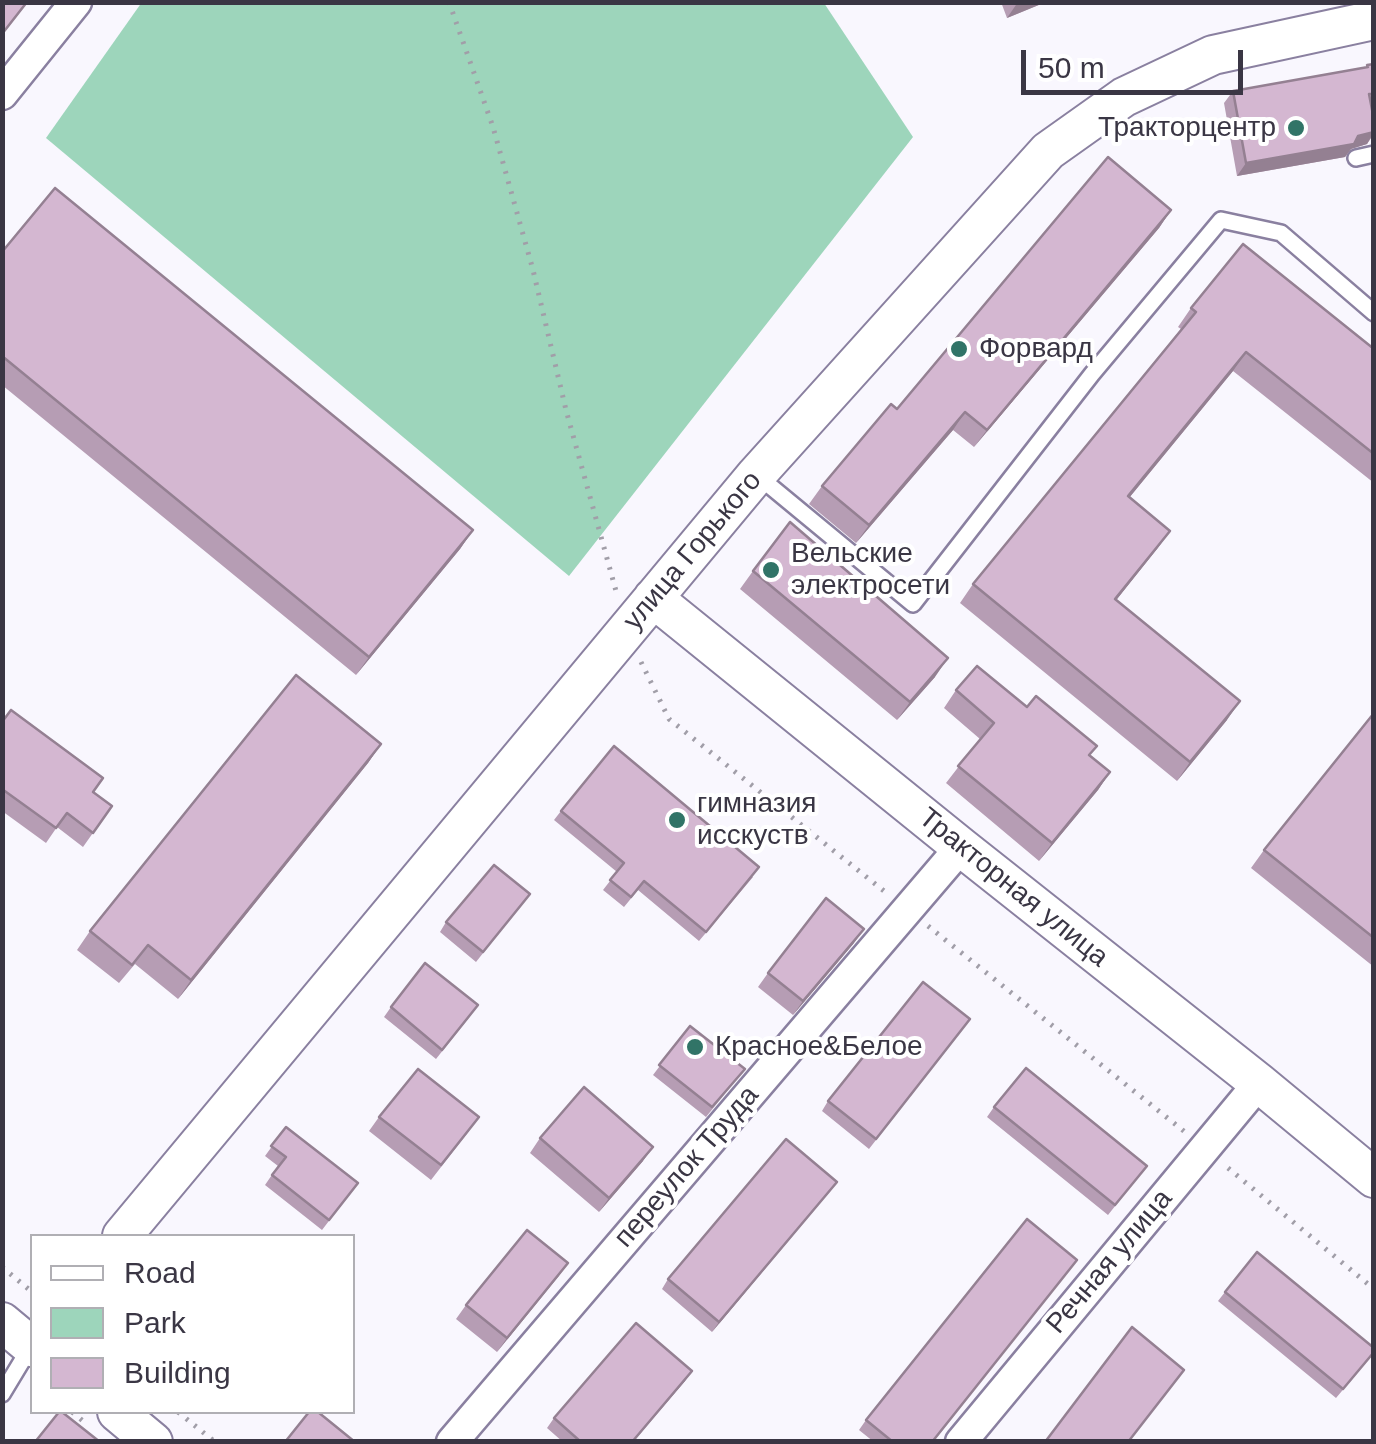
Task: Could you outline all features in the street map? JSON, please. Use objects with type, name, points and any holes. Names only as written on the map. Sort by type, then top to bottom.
[{"type":"street","points":[[2,94],[76,2]]},
{"type":"street","name":"улица Горького","points":[[124,1234],[756,475],[1048,151],[1124,96],[1213,55],[1374,20]]},
{"type":"street","name":"Тракторная улица","points":[[653,598],[1374,1178]]},
{"type":"street","name":"переулок Труда","points":[[452,1442],[961,847]]},
{"type":"street","name":"Речная улица","points":[[960,1442],[1259,1083]]},
{"type":"street","points":[[119,1414],[153,1442]]},
{"type":"lane","points":[[1356,158],[1374,154]]},
{"type":"lane","points":[[756,475],[913,604],[1092,374],[1221,220],[1281,234],[1374,313]]},
{"type":"lane","points":[[2,1394],[25,1340]]},
{"type":"path","points":[[449,2],[498,144],[626,631],[669,719],[1374,1289]]},
{"type":"path","points":[[2,1268],[30,1290]]},
{"type":"path","points":[[180,1414],[214,1442]]},
{"type":"green space","points":[[142,2],[824,3],[913,137],[569,576],[46,138]]},
{"type":"building","points":[[2,2],[27,2],[2,34]]},
{"type":"building","name":"Тракторцентр","points":[[1374,64],[1374,94],[1369,94],[1374,132],[1358,136],[1354,144],[1246,163],[1233,91]]},
{"type":"building","points":[[1108,157],[1171,210],[987,430],[965,412],[869,525],[822,486],[891,404],[897,409]]},
{"type":"building","points":[[55,188],[473,530],[369,657],[2,356],[2,252]]},
{"type":"building","points":[[1243,244],[1374,349],[1374,454],[1246,352],[1128,496],[1170,531],[1115,599],[1240,701],[1190,762],[973,584],[1196,312],[1191,308]]},
{"type":"building","points":[[790,522],[948,658],[910,702],[753,571]]},
{"type":"building","points":[[977,666],[1027,707],[1036,696],[1097,746],[1089,755],[1110,772],[1052,843],[958,766],[994,723],[956,690]]},
{"type":"building","points":[[296,675],[381,744],[191,980],[148,945],[132,965],[90,931]]},
{"type":"building","points":[[11,710],[103,778],[93,792],[112,806],[93,833],[67,813],[56,828],[2,789],[2,722]]},
{"type":"building","points":[[1374,713],[1374,938],[1264,850]]},
{"type":"building","points":[[614,746],[759,867],[706,932],[644,881],[631,897],[610,880],[624,863],[561,811]]},
{"type":"building","points":[[494,865],[530,894],[483,952],[446,922]]},
{"type":"building","points":[[826,898],[864,929],[803,1001],[768,973]]},
{"type":"building","points":[[425,963],[478,1005],[442,1050],[391,1007]]},
{"type":"building","points":[[923,982],[970,1019],[876,1139],[828,1101]]},
{"type":"building","points":[[690,1026],[745,1069],[712,1107],[659,1065]]},
{"type":"building","points":[[1026,1068],[1147,1166],[1115,1205],[994,1107]]},
{"type":"building","points":[[418,1069],[479,1117],[441,1165],[379,1117]]},
{"type":"building","points":[[584,1087],[653,1147],[609,1198],[540,1138]]},
{"type":"building","points":[[286,1127],[358,1183],[329,1220],[272,1175],[286,1157],[271,1146]]},
{"type":"building","points":[[786,1139],[837,1182],[719,1322],[668,1279]]},
{"type":"building","points":[[1027,1219],[1077,1260],[932,1442],[893,1442],[866,1420]]},
{"type":"building","points":[[527,1230],[568,1263],[507,1338],[466,1305]]},
{"type":"building","points":[[1257,1252],[1374,1348],[1343,1389],[1225,1292]]},
{"type":"building","points":[[636,1323],[692,1371],[632,1442],[581,1442],[554,1418]]},
{"type":"building","points":[[1132,1327],[1184,1370],[1128,1442],[1045,1442]]},
{"type":"building","points":[[57,1414],[65,1414],[100,1442],[35,1442]]},
{"type":"building","points":[[307,1414],[320,1414],[355,1442],[285,1442]]},
{"type":"place","name":"Тракторцентр","points":[[1296,128]]},
{"type":"place","name":"Форвард","points":[[959,349]]},
{"type":"place","name":"Вельские электросети","points":[[771,570]]},
{"type":"place","name":"гимназия исскуств","points":[[677,820]]},
{"type":"place","name":"Красное&Белое","points":[[695,1047]]}]
